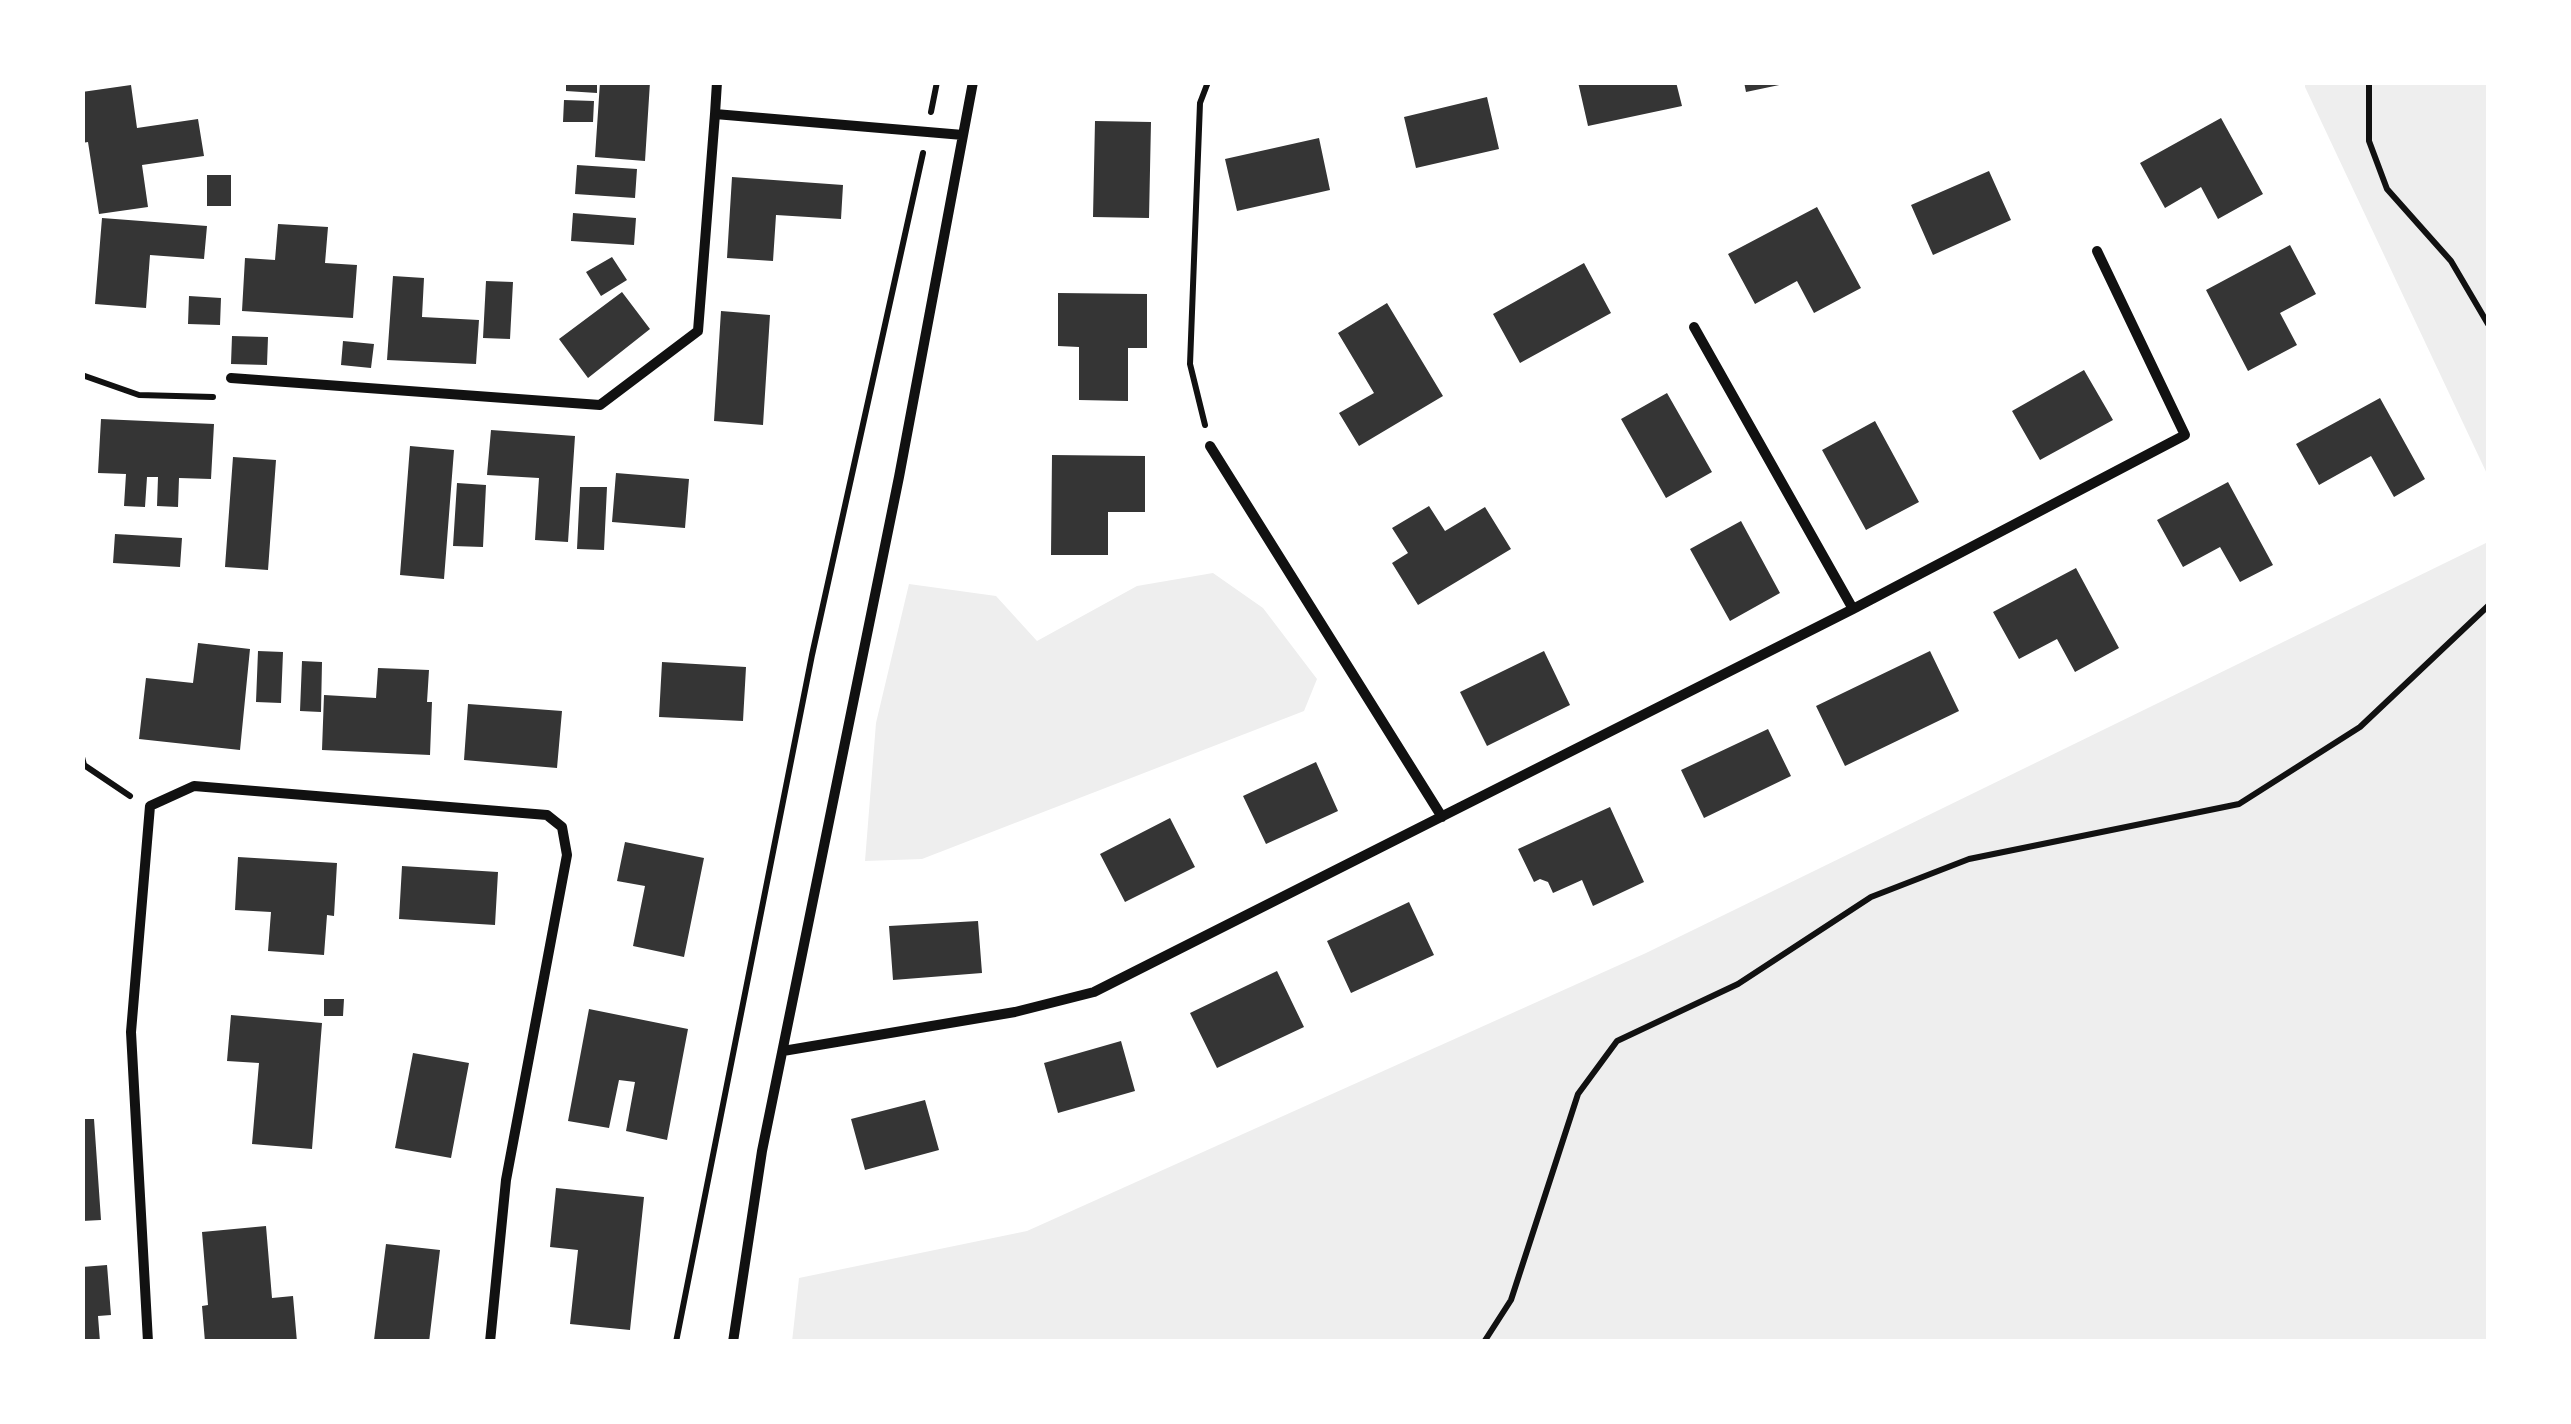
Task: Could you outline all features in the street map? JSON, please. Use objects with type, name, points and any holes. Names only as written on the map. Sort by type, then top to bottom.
[{"type":"street","points":[[231,378],[600,405],[698,331],[716,82]]},
{"type":"street","points":[[734,1342],[762,1151],[895,497],[972,82]]},
{"type":"street","points":[[714,114],[963,135]]},
{"type":"street","points":[[783,1051],[1015,1012],[1094,992],[1853,609],[2185,435],[2096,251]]},
{"type":"street","points":[[1694,327],[1853,609]]},
{"type":"street","points":[[1210,446],[1442,818]]},
{"type":"street","points":[[148,1342],[130,1032],[150,806],[194,786],[547,816],[562,827],[568,855],[506,1180],[490,1342]]},
{"type":"path","points":[[676,1342],[812,655],[937,82]]},
{"type":"path","points":[[1208,82],[1200,103],[1190,364],[1210,446]]},
{"type":"path","points":[[2368,82],[2369,141],[2388,189],[2451,261],[2488,324]]},
{"type":"path","points":[[82,376],[138,394],[216,397],[231,378]]},
{"type":"path","points":[[1484,1342],[1511,1300],[1578,1094],[1617,1042],[1738,984],[1871,898],[1969,859],[2239,804],[2360,728],[2488,606]]},
{"type":"path","points":[[82,757],[84,765],[114,788],[150,806]]},
{"type":"shaded area","points":[[2305,83],[2488,83],[2488,476],[2305,87]]},
{"type":"shaded area","points":[[2488,542],[2488,1341],[792,1342],[799,1278],[1027,1231],[1646,953]]},
{"type":"shaded area","points":[[1213,573],[1263,608],[1317,679],[1304,711],[922,859],[865,861],[876,723],[909,584],[996,596],[1037,641],[1137,586]]},
{"type":"building","points":[[566,82],[597,82],[597,93],[566,91]]},
{"type":"building","points":[[600,82],[650,82],[645,161],[595,157]]},
{"type":"building","points":[[1578,82],[1676,82],[1682,106],[1588,126]]},
{"type":"building","points":[[1744,82],[1784,82],[1784,84],[1746,92]]},
{"type":"building","points":[[131,85],[137,128],[198,119],[204,156],[142,165],[148,207],[99,214],[88,142],[82,143],[82,92]]},
{"type":"building","points":[[1487,97],[1499,149],[1416,168],[1404,117]]},
{"type":"building","points":[[564,100],[594,101],[593,122],[563,122]]},
{"type":"building","points":[[2221,118],[2263,194],[2218,219],[2201,187],[2165,208],[2140,163]]},
{"type":"building","points":[[1095,121],[1151,122],[1149,218],[1093,217]]},
{"type":"building","points":[[1319,138],[1330,190],[1237,211],[1225,159]]},
{"type":"building","points":[[577,165],[637,169],[635,198],[575,194]]},
{"type":"building","points":[[1989,171],[2011,220],[1933,255],[1911,205]]},
{"type":"building","points":[[207,175],[231,175],[231,206],[207,206]]},
{"type":"building","points":[[732,177],[843,185],[841,219],[776,215],[773,261],[727,258]]},
{"type":"building","points":[[1817,207],[1861,288],[1814,313],[1797,281],[1755,304],[1728,254]]},
{"type":"building","points":[[573,213],[636,218],[634,245],[571,241]]},
{"type":"building","points":[[102,218],[207,226],[204,259],[150,255],[146,308],[95,304]]},
{"type":"building","points":[[278,224],[328,227],[325,263],[357,265],[353,318],[242,311],[245,258],[275,260]]},
{"type":"building","points":[[2290,245],[2316,294],[2280,313],[2297,345],[2248,371],[2206,290]]},
{"type":"building","points":[[612,257],[627,280],[601,296],[586,272]]},
{"type":"building","points":[[1584,263],[1611,313],[1520,363],[1493,314]]},
{"type":"building","points":[[393,276],[424,278],[422,317],[479,320],[476,364],[387,360]]},
{"type":"building","points":[[486,281],[513,282],[510,339],[483,338]]},
{"type":"building","points":[[622,292],[650,329],[588,378],[559,339]]},
{"type":"building","points":[[1058,293],[1147,294],[1147,348],[1128,348],[1128,401],[1079,400],[1079,347],[1058,346]]},
{"type":"building","points":[[189,296],[221,298],[220,325],[188,324]]},
{"type":"building","points":[[1387,303],[1443,396],[1359,446],[1339,413],[1374,393],[1338,333]]},
{"type":"building","points":[[721,311],[770,315],[763,425],[714,421]]},
{"type":"building","points":[[232,336],[268,337],[267,365],[231,364]]},
{"type":"building","points":[[343,341],[374,344],[371,368],[341,365]]},
{"type":"building","points":[[2084,370],[2113,420],[2040,460],[2012,411]]},
{"type":"building","points":[[1667,393],[1712,472],[1666,498],[1621,419]]},
{"type":"building","points":[[2380,398],[2425,479],[2394,497],[2371,456],[2319,485],[2296,444]]},
{"type":"building","points":[[101,419],[214,424],[211,479],[179,478],[178,507],[157,506],[158,477],[147,477],[145,507],[124,506],[126,474],[98,473]]},
{"type":"building","points":[[1875,421],[1919,502],[1866,530],[1822,450]]},
{"type":"building","points":[[491,430],[575,436],[568,542],[535,540],[539,478],[487,475]]},
{"type":"building","points":[[410,446],[454,450],[444,579],[400,575]]},
{"type":"building","points":[[1052,455],[1145,456],[1145,512],[1108,512],[1108,555],[1051,555]]},
{"type":"building","points":[[233,457],[276,460],[268,570],[225,567]]},
{"type":"building","points":[[616,473],[689,479],[685,528],[612,522]]},
{"type":"building","points":[[2228,482],[2273,565],[2240,582],[2220,547],[2183,567],[2157,520]]},
{"type":"building","points":[[457,483],[486,485],[483,547],[453,546]]},
{"type":"building","points":[[580,487],[607,487],[604,550],[577,549]]},
{"type":"building","points":[[1429,506],[1445,531],[1485,507],[1511,549],[1418,605],[1392,563],[1408,553],[1392,528]]},
{"type":"building","points":[[1741,521],[1780,593],[1730,621],[1690,549]]},
{"type":"building","points":[[115,534],[182,538],[180,567],[113,563]]},
{"type":"building","points":[[2076,568],[2119,648],[2075,672],[2057,639],[2019,659],[1993,612]]},
{"type":"building","points":[[198,643],[250,649],[240,750],[139,739],[146,678],[193,683]]},
{"type":"building","points":[[258,651],[283,652],[281,703],[256,702]]},
{"type":"building","points":[[1544,651],[1570,705],[1487,746],[1460,692]]},
{"type":"building","points":[[1930,651],[1959,711],[1845,766],[1816,706]]},
{"type":"building","points":[[302,661],[322,662],[321,712],[300,711]]},
{"type":"building","points":[[662,662],[746,667],[743,721],[659,717]]},
{"type":"building","points":[[378,668],[429,670],[430,755],[322,750],[324,695],[376,698]]},
{"type":"building","points":[[468,704],[562,711],[557,768],[464,760]]},
{"type":"building","points":[[1768,729],[1791,776],[1704,818],[1681,770]]},
{"type":"building","points":[[1316,762],[1338,811],[1266,844],[1243,796]]},
{"type":"building","points":[[1610,807],[1644,882],[1593,906],[1582,880],[1553,893],[1548,882],[1534,882],[1518,849]]},
{"type":"building","points":[[1170,818],[1195,867],[1125,902],[1100,854]]},
{"type":"building","points":[[625,842],[704,858],[684,957],[633,946],[645,886],[617,881]]},
{"type":"building","points":[[238,857],[337,863],[334,916],[327,915],[324,955],[268,951],[271,912],[235,910]]},
{"type":"building","points":[[402,866],[498,872],[495,925],[399,919]]},
{"type":"building","points":[[1409,902],[1434,955],[1351,993],[1327,941]]},
{"type":"building","points":[[978,921],[982,973],[893,980],[889,926]]},
{"type":"building","points":[[1277,971],[1304,1027],[1217,1068],[1190,1013]]},
{"type":"building","points":[[324,999],[344,999],[343,1016],[324,1016]]},
{"type":"building","points":[[589,1009],[688,1029],[667,1140],[626,1131],[635,1082],[619,1080],[609,1128],[568,1121]]},
{"type":"building","points":[[231,1015],[322,1023],[312,1149],[252,1144],[259,1063],[227,1061]]},
{"type":"building","points":[[1121,1041],[1135,1091],[1058,1113],[1044,1063]]},
{"type":"building","points":[[413,1053],[469,1063],[451,1158],[395,1148]]},
{"type":"building","points":[[925,1100],[939,1150],[865,1170],[851,1119]]},
{"type":"building","points":[[82,1119],[94,1119],[101,1220],[82,1221]]},
{"type":"building","points":[[556,1188],[644,1197],[630,1330],[570,1324],[578,1250],[550,1247]]},
{"type":"building","points":[[266,1226],[272,1298],[293,1296],[297,1342],[205,1342],[202,1306],[208,1305],[202,1232]]},
{"type":"building","points":[[386,1244],[440,1250],[429,1342],[374,1340]]},
{"type":"building","points":[[107,1265],[111,1315],[98,1316],[100,1342],[82,1342],[82,1267]]}]
